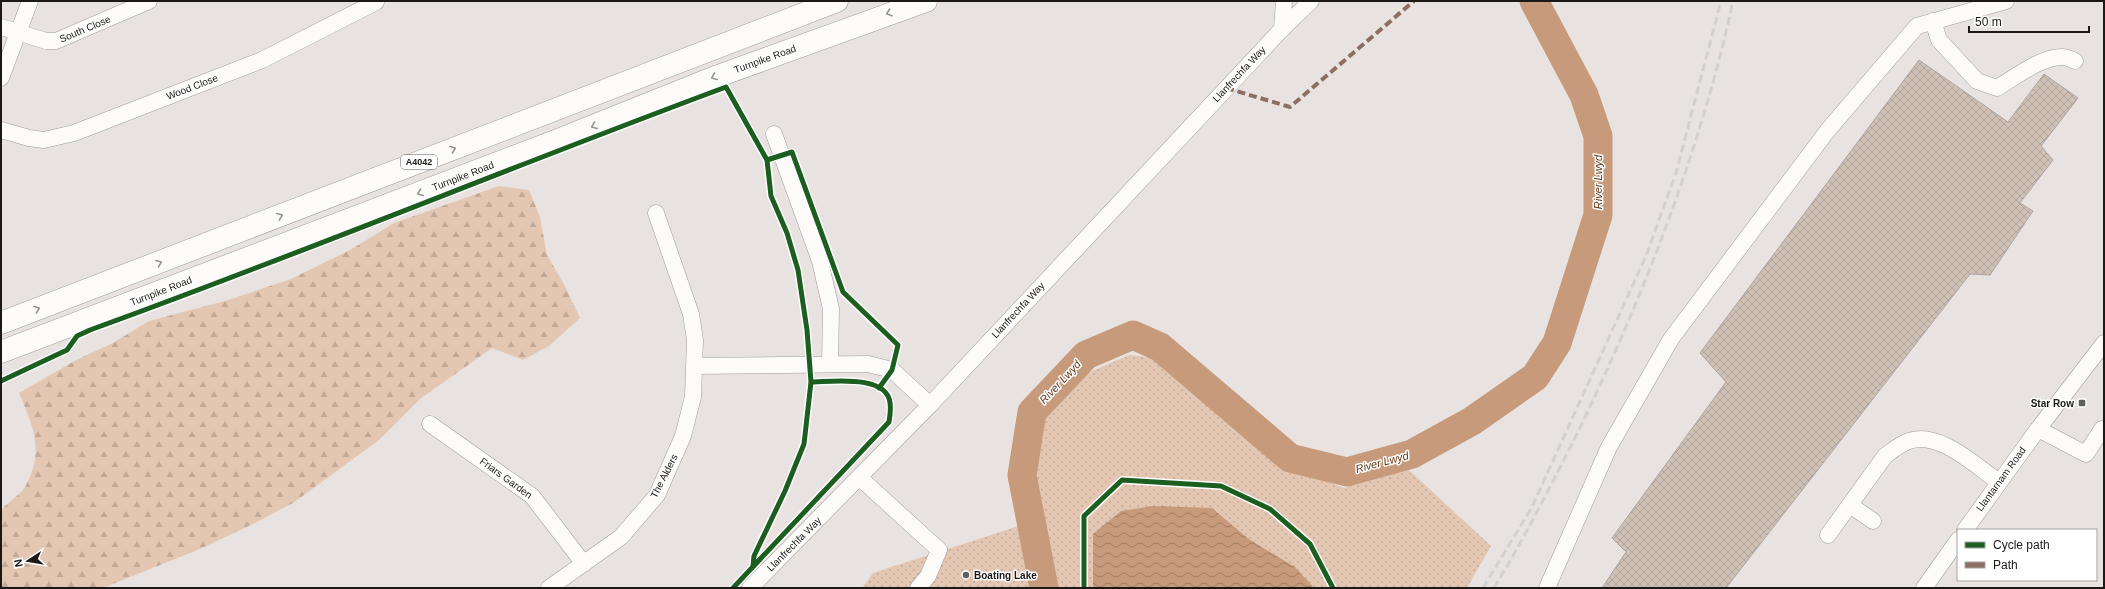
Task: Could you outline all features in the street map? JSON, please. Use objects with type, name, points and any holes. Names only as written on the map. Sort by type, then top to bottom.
[{"type":"highway","name":"A4042","points":[[1,323],[836,1]]},
{"type":"highway","name":"Turnpike Road","points":[[1,352],[558,140],[718,76],[926,1]]},
{"type":"street","points":[[1,78],[30,1]]},
{"type":"street","name":"South Close","points":[[1,27],[46,42],[56,42],[150,1]]},
{"type":"street","points":[[1282,29],[1284,1]]},
{"type":"street","name":"Llanfrechfa Way","points":[[750,588],[860,478],[930,405],[1282,29],[1311,1]]},
{"type":"street","points":[[1547,588],[1609,447],[1671,339],[1828,130],[1917,26],[2006,1]]},
{"type":"street","name":"Wood Close","points":[[1,130],[29,138],[44,140],[74,132],[262,60],[376,2]]},
{"type":"street","points":[[1933,21],[1939,40],[1977,81],[1996,88],[2027,68],[2044,62],[2064,57],[2075,61]]},
{"type":"street","points":[[774,134],[820,261],[831,309],[830,364]]},
{"type":"street","name":"The Alders","points":[[549,588],[621,537],[657,495],[684,436],[693,397],[695,340],[691,314],[656,213]]},
{"type":"street","name":"Llantarnam Road","points":[[1966,529],[1998,482],[2104,342]]},
{"type":"street","points":[[694,366],[868,364],[892,370],[930,405]]},
{"type":"street","name":"Friars Garden","points":[[430,424],[532,496],[584,564]]},
{"type":"street","points":[[2038,429],[2086,454],[2102,429]]},
{"type":"street","points":[[1828,535],[1885,456],[1896,446],[1910,440],[1924,440],[1951,447],[1998,482]]},
{"type":"street","points":[[860,478],[939,550],[928,576],[918,588]]},
{"type":"street","points":[[1850,505],[1873,520]]},
{"type":"street","points":[[1924,588],[1957,541]]},
{"type":"green space","points":[[499,186],[529,190],[540,217],[547,255],[565,286],[580,318],[549,346],[523,360],[492,348],[420,399],[379,440],[293,503],[200,549],[103,588],[1,588],[1,510],[25,487],[31,474],[36,451],[35,439],[29,417],[19,393],[76,360],[113,343],[149,321],[225,301],[291,279],[350,250],[394,223]]},
{"type":"green space","points":[[1129,355],[1161,359],[1272,459],[1344,488],[1409,470],[1491,546],[1467,588],[862,588],[873,573],[1037,520],[1028,470],[1037,417],[1083,375]]},
{"type":"water","points":[[1153,506],[1212,508],[1250,540],[1295,567],[1314,588],[1093,588],[1093,534],[1121,511]]},
{"type":"building","points":[[1919,60],[2008,122],[2044,74],[2078,98],[2041,146],[2053,160],[2020,203],[2033,211],[1990,275],[1970,274],[1726,588],[1602,588],[1626,552],[1612,538],[1726,382],[1700,353]]},
{"type":"waterway","name":"River Lwyd","points":[[1044,588],[1022,475],[1032,412],[1086,355],[1133,335],[1160,347],[1290,458],[1347,472],[1412,454],[1472,421],[1535,377],[1557,343],[1598,215],[1598,136],[1584,95],[1534,1]]},
{"type":"railway","points":[[1483,588],[1532,507],[1646,256],[1676,173],[1721,1]]},
{"type":"railway","points":[[1494,588],[1547,494],[1576,436],[1624,332],[1646,278],[1687,168],[1720,57],[1733,1]]},
{"type":"marked path","points":[[1226,88],[1290,107],[1414,1]]},
{"type":"cycle path","points":[[1,381],[67,350],[77,336],[90,330],[249,271],[567,147],[726,87],[767,160],[792,152],[843,292],[898,345],[892,370],[879,388]]},
{"type":"cycle path","points":[[767,160],[771,196],[787,233],[798,270],[807,330],[811,382]]},
{"type":"cycle path","points":[[733,588],[889,422],[890,403],[887,394],[879,387],[869,384],[844,381],[811,382],[804,444],[785,491],[754,556],[753,566]]},
{"type":"cycle path","points":[[1084,588],[1084,516],[1122,480],[1221,486],[1270,509],[1310,544],[1333,588]]},
{"type":"place","name":"Star Row","points":[[2082,403]]},
{"type":"place","name":"Boating Lake","points":[[966,575]]}]
